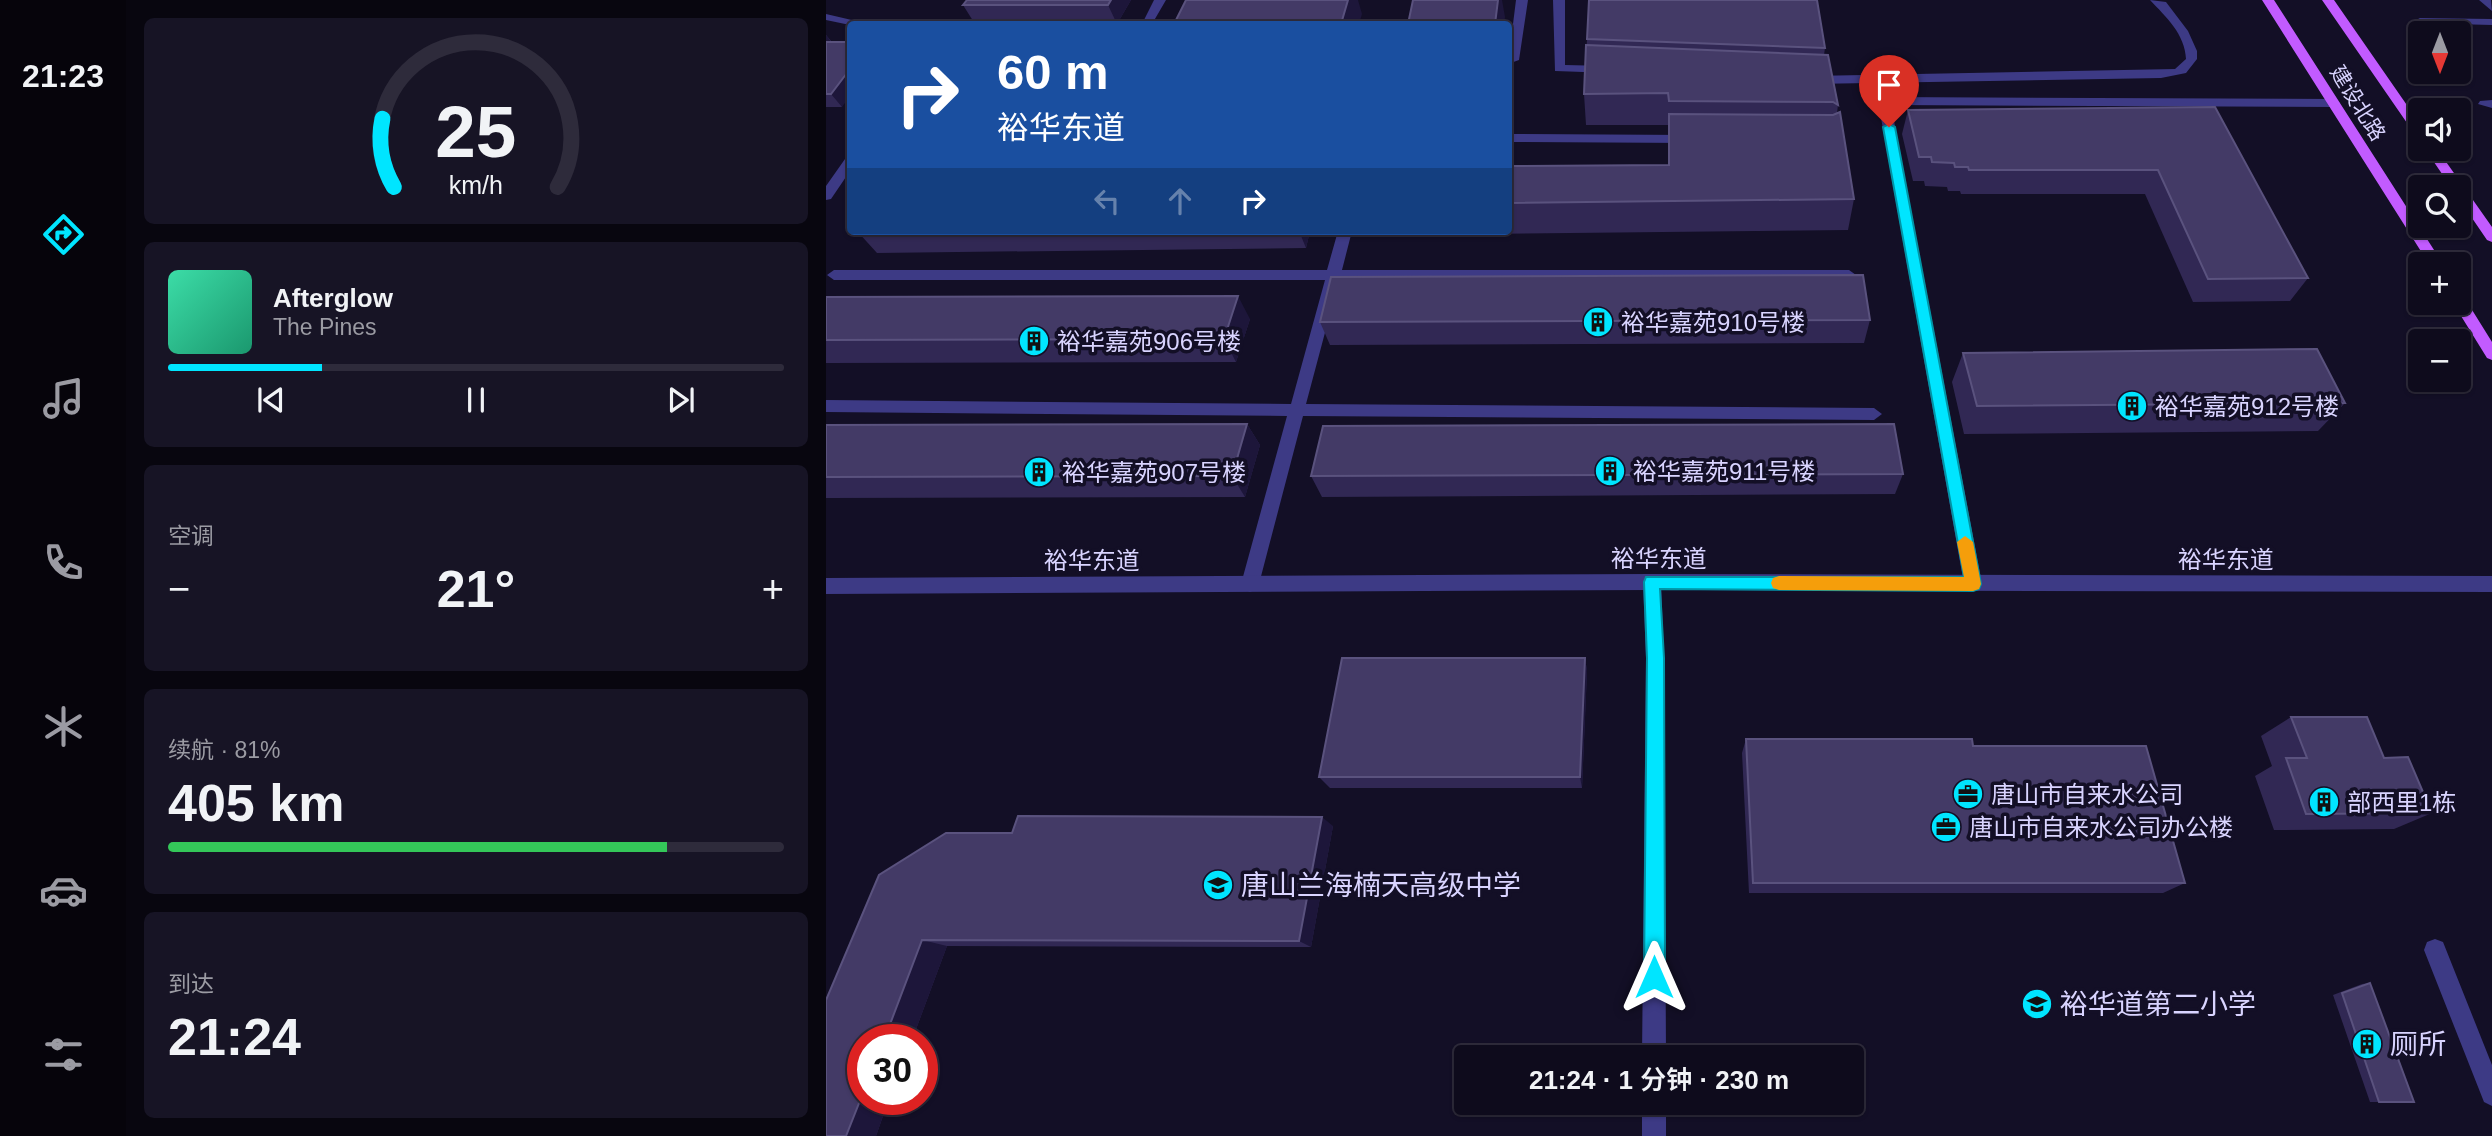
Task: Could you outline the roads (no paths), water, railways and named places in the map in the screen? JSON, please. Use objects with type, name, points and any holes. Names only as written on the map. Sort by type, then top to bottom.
[{"type":"main road","name":"建设北路","points":[[2267,0],[2427,252]]},
{"type":"main road","name":"建设北路","points":[[2328,0],[2408,116]]},
{"type":"main road","points":[[2471,207],[2492,237]]},
{"type":"main road","points":[[2468,315],[2492,354]]},
{"type":"street","points":[[1149,21],[1160,0]]},
{"type":"street","points":[[1512,60],[1522,0]]},
{"type":"street","points":[[1559,0],[1559,68],[1615,71]]},
{"type":"street","points":[[1796,79],[2177,72],[2187,67],[2193,59],[2192,51],[2171,11],[2157,0]]},
{"type":"street","points":[[2485,0],[2492,8]]},
{"type":"street","points":[[826,18],[847,21]]},
{"type":"street","points":[[2471,22],[2492,22]]},
{"type":"street","points":[[1973,584],[1884,101],[2334,103]]},
{"type":"street","points":[[1512,138],[1703,139]]},
{"type":"street","points":[[826,196],[847,166]]},
{"type":"street","points":[[1250,584],[1344,235]]},
{"type":"street","points":[[834,275],[1849,275]]},
{"type":"street","points":[[826,406],[1874,414]]},
{"type":"street","points":[[1652,582],[1655,658],[1654,1045]]},
{"type":"street","name":"裕华东道","points":[[826,586],[1652,582],[2492,584]]},
{"type":"street","points":[[2435,950],[2492,1094]]},
{"type":"street","points":[[1654,1115],[1654,1136]]},
{"type":"place","name":"裕华嘉苑910号楼","points":[[1598,322]]},
{"type":"place","name":"裕华嘉苑906号楼","points":[[1034,341]]},
{"type":"place","name":"裕华嘉苑912号楼","points":[[2132,406]]},
{"type":"place","name":"裕华嘉苑911号楼","points":[[1610,471]]},
{"type":"place","name":"裕华嘉苑907号楼","points":[[1039,472]]},
{"type":"place","name":"唐山市自来水公司","points":[[1968,794]]},
{"type":"place","name":"部西里1栋","points":[[2324,802]]},
{"type":"place","name":"唐山市自来水公司办公楼","points":[[1946,827]]},
{"type":"place","name":"唐山兰海楠天高级中学","points":[[1218,885]]},
{"type":"place","name":"裕华道第二小学","points":[[2037,1004]]},
{"type":"place","name":"厕所","points":[[2367,1044]]}]
